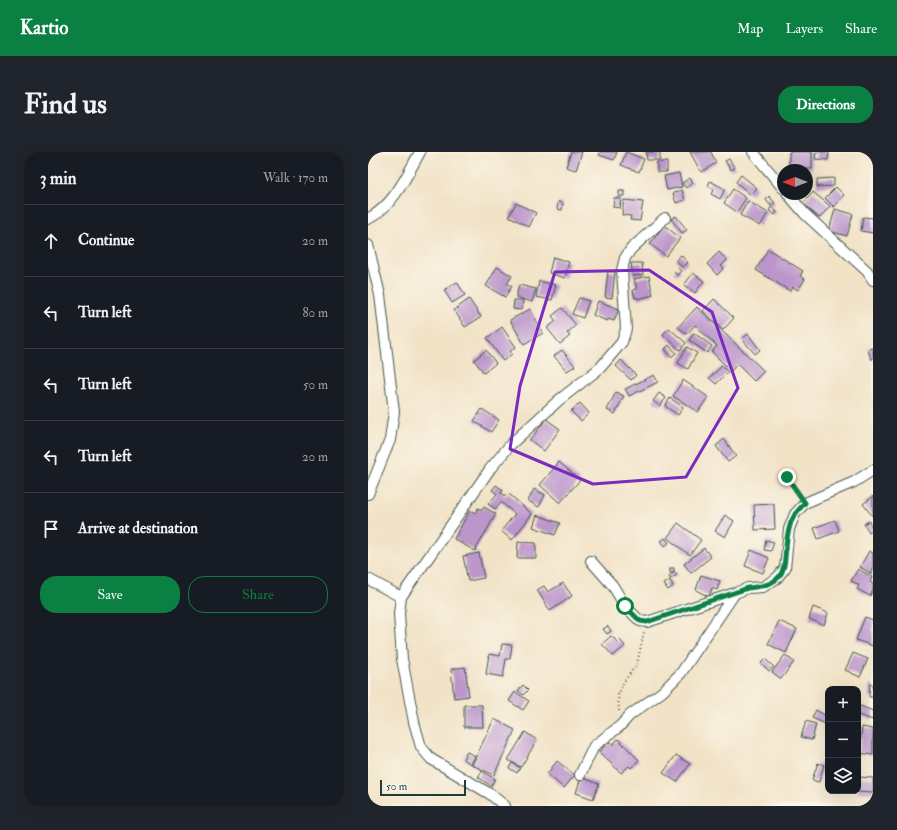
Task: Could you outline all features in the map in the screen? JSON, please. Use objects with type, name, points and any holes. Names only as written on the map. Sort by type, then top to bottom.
[{"type":"street","points":[[368,219],[381,212],[393,199],[420,152]]},
{"type":"street","points":[[753,152],[760,156],[777,180]]},
{"type":"street","points":[[793,200],[805,214],[867,271],[873,280]]},
{"type":"street","points":[[505,806],[490,794],[432,759],[421,748],[414,722],[402,659],[399,614],[401,597],[490,469],[511,444],[559,400],[600,368],[622,342],[626,328],[622,270],[625,258],[631,249],[665,218]]},
{"type":"street","points":[[368,245],[380,295],[394,412],[390,440],[368,494]]},
{"type":"street","points":[[591,561],[613,586],[625,606],[640,621],[647,622],[748,588],[763,587],[777,578],[785,568],[788,529],[795,514],[805,503],[854,482],[873,470]]},
{"type":"street","points":[[368,579],[401,597]]},
{"type":"street","points":[[580,775],[594,746],[620,726],[630,715],[662,692],[681,673],[735,593]]},
{"type":"path","points":[[787,477],[805,503]]},
{"type":"path","points":[[620,726],[618,695],[623,683],[637,664],[647,622]]},
{"type":"highlighted area","points":[[649,270],[712,312],[738,388],[686,477],[593,484],[510,449],[520,386],[555,272]]},
{"type":"building","points":[[571,152],[582,152],[576,170],[566,167]]},
{"type":"building","points":[[600,152],[617,152],[614,160],[599,155]]},
{"type":"building","points":[[626,152],[644,159],[639,172],[621,165]]},
{"type":"building","points":[[646,152],[660,152],[660,160],[647,160]]},
{"type":"building","points":[[690,152],[711,152],[716,163],[701,172]]},
{"type":"building","points":[[789,152],[812,152],[812,164],[789,164]]},
{"type":"building","points":[[816,152],[829,152],[828,160],[815,159]]},
{"type":"building","points":[[729,159],[735,168],[731,170],[725,161]]},
{"type":"building","points":[[657,162],[667,162],[667,172],[657,172]]},
{"type":"building","points":[[679,173],[682,187],[667,190],[664,176]]},
{"type":"building","points":[[741,175],[757,188],[751,195],[736,182]]},
{"type":"building","points":[[690,178],[693,183],[686,188],[682,183]]},
{"type":"building","points":[[834,178],[834,186],[817,187],[817,179]]},
{"type":"building","points":[[710,181],[725,189],[720,199],[711,194],[714,189],[708,186]]},
{"type":"building","points":[[836,187],[844,195],[834,207],[825,198]]},
{"type":"building","points":[[733,189],[746,198],[737,212],[724,203]]},
{"type":"building","points":[[682,190],[685,200],[676,203],[673,193]]},
{"type":"building","points":[[619,191],[624,191],[624,196],[619,196]]},
{"type":"building","points":[[813,192],[830,206],[820,218],[803,204],[806,200],[813,200]]},
{"type":"building","points":[[769,196],[775,203],[771,206],[766,200]]},
{"type":"building","points":[[614,198],[621,198],[620,208],[613,207]]},
{"type":"building","points":[[624,200],[643,202],[640,221],[630,220],[631,216],[622,215]]},
{"type":"building","points":[[748,201],[768,213],[760,226],[740,215]]},
{"type":"building","points":[[558,202],[563,203],[562,210],[557,209]]},
{"type":"building","points":[[516,203],[536,213],[529,227],[509,216]]},
{"type":"building","points":[[771,207],[777,212],[775,215],[769,211]]},
{"type":"building","points":[[835,209],[853,214],[847,236],[829,231]]},
{"type":"building","points":[[676,216],[687,230],[682,233],[671,219]]},
{"type":"building","points":[[863,217],[873,218],[873,233],[861,231]]},
{"type":"building","points":[[664,225],[680,238],[666,256],[650,244]]},
{"type":"building","points":[[768,249],[803,271],[800,276],[805,279],[798,290],[793,287],[790,291],[756,270]]},
{"type":"building","points":[[719,252],[727,260],[721,266],[724,268],[717,275],[707,264]]},
{"type":"building","points":[[681,255],[688,263],[682,267],[676,260]]},
{"type":"building","points":[[553,257],[569,262],[565,278],[549,273]]},
{"type":"building","points":[[631,263],[642,263],[643,275],[633,276]]},
{"type":"building","points":[[497,267],[512,276],[507,284],[512,286],[505,297],[486,286]]},
{"type":"building","points":[[678,268],[681,271],[677,275],[674,272]]},
{"type":"building","points":[[608,271],[615,272],[612,298],[605,297]]},
{"type":"building","points":[[693,273],[704,281],[695,293],[684,285]]},
{"type":"building","points":[[649,276],[653,295],[638,299],[637,297],[635,298],[633,290],[637,289],[634,279]]},
{"type":"building","points":[[539,281],[556,285],[552,300],[536,297]]},
{"type":"building","points":[[457,282],[465,295],[452,303],[444,290]]},
{"type":"building","points":[[519,285],[536,289],[532,302],[516,297]]},
{"type":"building","points":[[579,298],[589,301],[583,318],[572,314]]},
{"type":"building","points":[[469,299],[481,317],[465,327],[454,310]]},
{"type":"building","points":[[714,299],[734,318],[723,330],[703,311]]},
{"type":"building","points":[[514,300],[523,300],[522,310],[513,309]]},
{"type":"building","points":[[598,301],[619,309],[614,321],[608,319],[607,321],[593,315]]},
{"type":"building","points":[[697,307],[764,371],[754,381],[737,364],[731,371],[712,352],[717,346],[695,325],[687,334],[678,327]]},
{"type":"building","points":[[562,308],[576,325],[567,333],[570,336],[560,344],[547,328],[556,321],[552,316]]},
{"type":"building","points":[[530,309],[543,333],[524,344],[510,320]]},
{"type":"building","points":[[502,327],[516,347],[510,351],[512,354],[503,361],[487,338]]},
{"type":"building","points":[[669,328],[686,343],[680,350],[663,334]]},
{"type":"building","points":[[694,333],[712,346],[707,353],[689,340]]},
{"type":"building","points":[[748,334],[760,350],[755,354],[742,339]]},
{"type":"building","points":[[669,345],[676,353],[671,357],[665,349]]},
{"type":"building","points":[[687,347],[697,353],[688,369],[678,363]]},
{"type":"building","points":[[873,348],[873,359],[871,359],[868,349]]},
{"type":"building","points":[[486,350],[496,363],[484,373],[474,360]]},
{"type":"building","points":[[562,350],[575,366],[567,371],[554,356]]},
{"type":"building","points":[[621,360],[636,375],[631,380],[616,366]]},
{"type":"building","points":[[722,366],[728,372],[716,384],[709,378]]},
{"type":"building","points":[[654,375],[658,382],[629,396],[625,389]]},
{"type":"building","points":[[683,380],[708,397],[698,412],[673,396]]},
{"type":"building","points":[[616,392],[624,396],[615,414],[607,410]]},
{"type":"building","points":[[659,393],[666,398],[660,406],[653,401]]},
{"type":"building","points":[[670,398],[683,407],[678,415],[665,406]]},
{"type":"building","points":[[580,403],[589,413],[581,421],[571,411]]},
{"type":"building","points":[[482,409],[499,420],[491,432],[474,421]]},
{"type":"building","points":[[546,419],[560,429],[544,451],[530,440]]},
{"type":"building","points":[[724,439],[736,456],[728,462],[716,446]]},
{"type":"building","points":[[559,462],[580,480],[560,503],[540,485]]},
{"type":"building","points":[[496,485],[503,490],[501,493],[505,496],[508,493],[532,514],[512,540],[501,531],[515,514],[501,502],[495,509],[488,504],[497,494],[492,490]]},
{"type":"building","points":[[534,489],[545,495],[539,507],[528,501]]},
{"type":"building","points":[[873,496],[873,517],[863,504]]},
{"type":"building","points":[[774,504],[775,529],[755,530],[754,505]]},
{"type":"building","points":[[484,507],[496,514],[475,551],[454,539],[470,510],[475,513],[478,508],[482,510]]},
{"type":"building","points":[[537,515],[560,523],[555,535],[533,527]]},
{"type":"building","points":[[725,515],[734,521],[725,537],[715,531]]},
{"type":"building","points":[[835,520],[839,531],[818,539],[814,528]]},
{"type":"building","points":[[869,521],[873,530],[869,533],[864,524]]},
{"type":"building","points":[[678,523],[701,540],[690,555],[667,538]]},
{"type":"building","points":[[665,538],[669,543],[665,546],[661,541]]},
{"type":"building","points":[[766,540],[774,542],[771,551],[764,550]]},
{"type":"building","points":[[518,542],[536,543],[536,558],[517,558]]},
{"type":"building","points":[[704,548],[711,557],[691,573],[684,564]]},
{"type":"building","points":[[751,550],[769,558],[763,573],[745,566]]},
{"type":"building","points":[[869,551],[873,553],[873,570],[871,574],[860,567]]},
{"type":"building","points":[[479,553],[484,578],[468,581],[463,556]]},
{"type":"building","points":[[670,568],[674,568],[674,573],[670,573]]},
{"type":"building","points":[[858,569],[872,577],[870,582],[873,584],[873,590],[870,596],[857,589],[859,585],[851,581]]},
{"type":"building","points":[[675,572],[677,575],[670,579],[669,576]]},
{"type":"building","points":[[701,575],[720,581],[717,590],[712,588],[709,597],[696,590]]},
{"type":"building","points":[[670,580],[673,586],[668,590],[664,584]]},
{"type":"building","points":[[563,583],[572,596],[550,611],[537,590],[544,586],[548,592]]},
{"type":"building","points":[[813,607],[828,613],[824,625],[809,619]]},
{"type":"building","points":[[865,617],[873,620],[873,646],[856,640]]},
{"type":"building","points":[[779,621],[797,629],[786,653],[768,644]]},
{"type":"building","points":[[608,626],[611,631],[607,634],[603,629]]},
{"type":"building","points":[[611,636],[618,642],[620,640],[625,646],[613,656],[602,644]]},
{"type":"building","points":[[502,644],[512,645],[510,659],[506,659],[503,677],[486,674],[489,654],[500,656]]},
{"type":"building","points":[[853,653],[868,659],[860,677],[845,670]]},
{"type":"building","points":[[785,655],[794,662],[781,679],[772,672]]},
{"type":"building","points":[[765,659],[774,667],[769,671],[761,663]]},
{"type":"building","points":[[465,667],[469,696],[454,698],[451,669]]},
{"type":"building","points":[[870,684],[873,684],[873,697],[869,697]]},
{"type":"building","points":[[523,685],[528,690],[523,695],[518,691]]},
{"type":"building","points":[[515,692],[529,701],[523,710],[509,701]]},
{"type":"building","points":[[464,705],[482,705],[483,727],[464,727]]},
{"type":"building","points":[[861,706],[873,711],[873,720],[861,716]]},
{"type":"building","points":[[816,710],[825,715],[825,724],[812,718]]},
{"type":"building","points":[[494,719],[515,730],[494,775],[472,765]]},
{"type":"building","points":[[806,721],[816,724],[812,740],[801,737]]},
{"type":"building","points":[[862,727],[873,729],[873,755],[861,753]]},
{"type":"building","points":[[525,732],[537,740],[521,767],[508,760]]},
{"type":"building","points":[[618,739],[639,760],[631,768],[629,766],[621,773],[599,752],[609,741],[612,745]]},
{"type":"building","points":[[467,752],[475,756],[471,764],[463,759]]},
{"type":"building","points":[[676,755],[690,764],[677,782],[663,773]]},
{"type":"building","points":[[557,761],[575,775],[564,788],[547,774]]},
{"type":"building","points":[[512,763],[520,768],[517,773],[509,768]]},
{"type":"building","points":[[818,763],[824,765],[819,782],[812,780]]},
{"type":"building","points":[[482,771],[495,779],[491,786],[478,777]]},
{"type":"building","points":[[581,777],[599,784],[593,799],[576,793]]},
{"type":"building","points":[[861,777],[873,778],[873,793],[861,792]]},
{"type":"route","points":[[625,606],[640,621],[647,622],[748,588],[763,587],[777,578],[785,568],[788,529],[795,514],[805,503],[787,477]]}]
